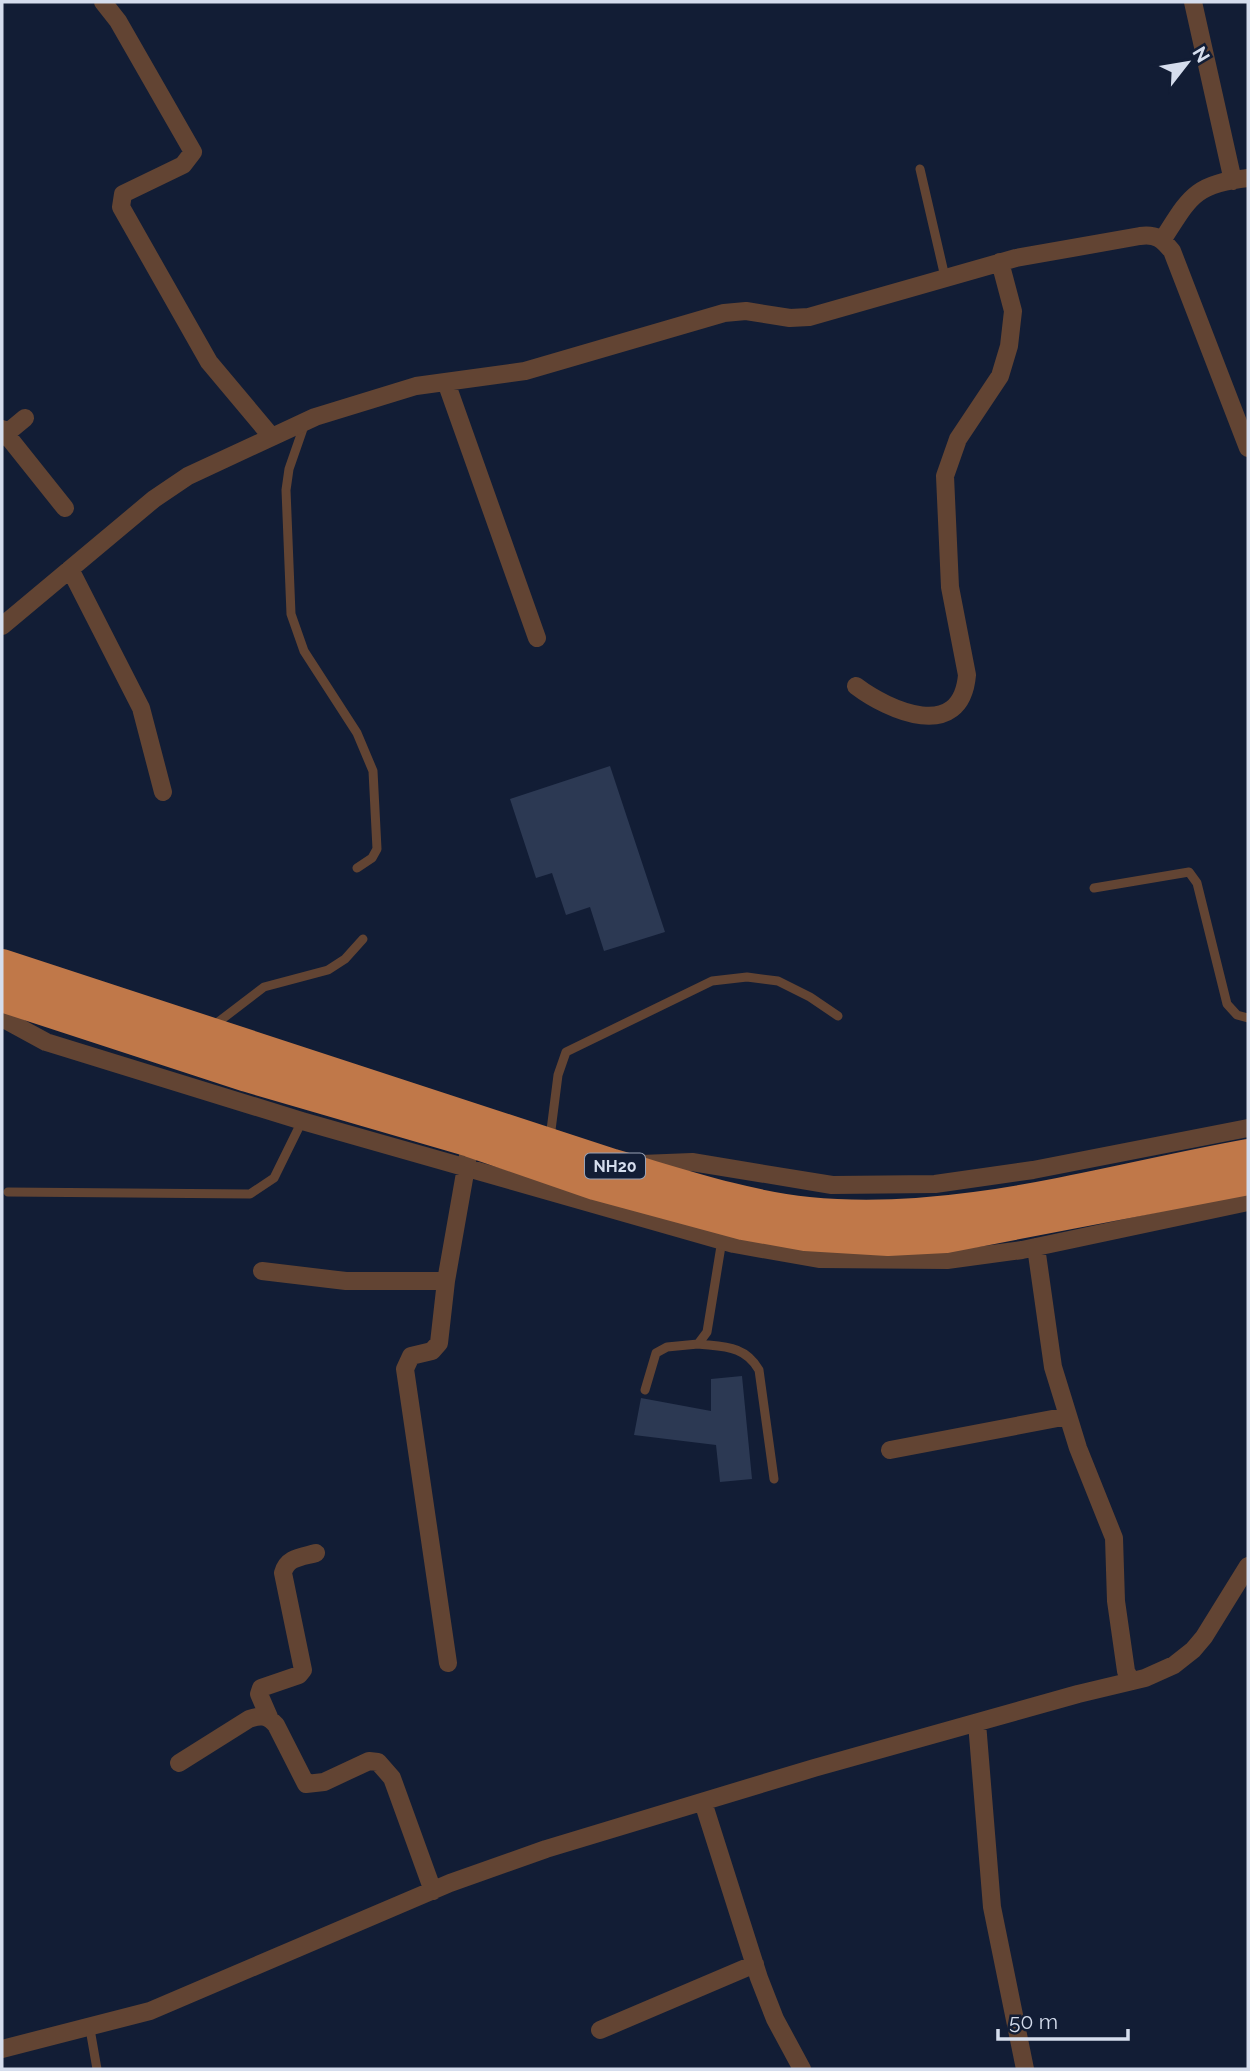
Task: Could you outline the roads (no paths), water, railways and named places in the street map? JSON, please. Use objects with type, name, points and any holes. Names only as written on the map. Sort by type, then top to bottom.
[{"type":"highway","name":"NH20","points":[[2,965],[347,1080],[470,1141],[550,1144],[692,1188],[807,1213],[869,1215],[993,1204],[1248,1154]]},
{"type":"highway","name":"NH20","points":[[2,996],[247,1076],[470,1141],[596,1184],[743,1224],[805,1235],[888,1240],[946,1237],[994,1230],[1248,1179]]},
{"type":"street","points":[[103,2],[112,12],[193,152],[183,165],[124,194],[121,207],[209,362],[271,436]]},
{"type":"street","points":[[1163,239],[1192,196],[1209,186],[1241,180],[1193,2]]},
{"type":"street","points":[[4,621],[155,499],[188,476],[305,421],[372,397],[446,382],[525,371],[724,313],[746,311],[790,318],[828,313],[1000,262],[1140,236],[1154,235],[1163,239],[1182,273],[1248,443]]},
{"type":"street","points":[[856,685],[880,704],[928,716],[953,708],[966,687],[967,675],[950,587],[945,476],[958,439],[1000,376],[1009,346],[1013,310],[1000,262]]},
{"type":"street","points":[[446,382],[537,638]]},
{"type":"street","points":[[25,418],[3,433],[65,508]]},
{"type":"street","points":[[70,569],[141,708],[163,792]]},
{"type":"street","points":[[2,1018],[46,1042],[302,1121],[470,1141],[722,1240],[819,1259],[877,1262],[947,1260],[1036,1247],[1248,1202]]},
{"type":"street","points":[[612,1165],[692,1162],[832,1185],[935,1184],[1033,1170],[1248,1128]]},
{"type":"street","points":[[447,1663],[405,1369],[411,1356],[432,1351],[439,1343],[446,1281],[470,1141]]},
{"type":"street","points":[[1036,1247],[1054,1367],[1068,1416],[1114,1538],[1116,1601],[1126,1671],[1131,1681]]},
{"type":"street","points":[[262,1270],[346,1281],[446,1281]]},
{"type":"street","points":[[890,1450],[1068,1416]]},
{"type":"street","points":[[316,1553],[292,1559],[285,1566],[283,1573],[303,1670],[299,1675],[261,1688],[259,1694],[306,1784],[324,1782],[369,1760],[386,1769],[433,1891]]},
{"type":"street","points":[[2,2049],[90,2029],[150,2011],[509,1861],[703,1802],[1131,1681],[1174,1665],[1193,1650],[1244,1572]]},
{"type":"street","points":[[1244,1572],[1248,1598]]},
{"type":"street","points":[[179,1763],[249,1719],[260,1715],[269,1717]]},
{"type":"street","points":[[977,1723],[992,1907],[1025,2069]]},
{"type":"street","points":[[703,1802],[775,2019],[802,2069]]},
{"type":"street","points":[[600,2030],[755,1964]]},
{"type":"lane","points":[[920,169],[945,277]]},
{"type":"lane","points":[[305,421],[289,469],[286,490],[291,614],[304,651],[357,733],[373,771],[377,849],[372,858],[357,868]]},
{"type":"lane","points":[[1094,888],[1182,871],[1193,875],[1227,1004],[1237,1015],[1248,1018]]},
{"type":"lane","points":[[206,1032],[264,987],[328,970],[345,959],[363,939]]},
{"type":"lane","points":[[550,1144],[558,1074],[566,1052],[576,1044],[712,981],[747,977],[778,981],[810,997],[838,1016]]},
{"type":"lane","points":[[8,1192],[250,1194],[274,1178],[302,1121]]},
{"type":"lane","points":[[698,1344],[707,1332],[722,1240]]},
{"type":"lane","points":[[645,1390],[656,1353],[667,1347],[698,1344],[733,1348],[752,1358],[759,1370],[774,1479]]},
{"type":"lane","points":[[90,2029],[97,2069]]}]
